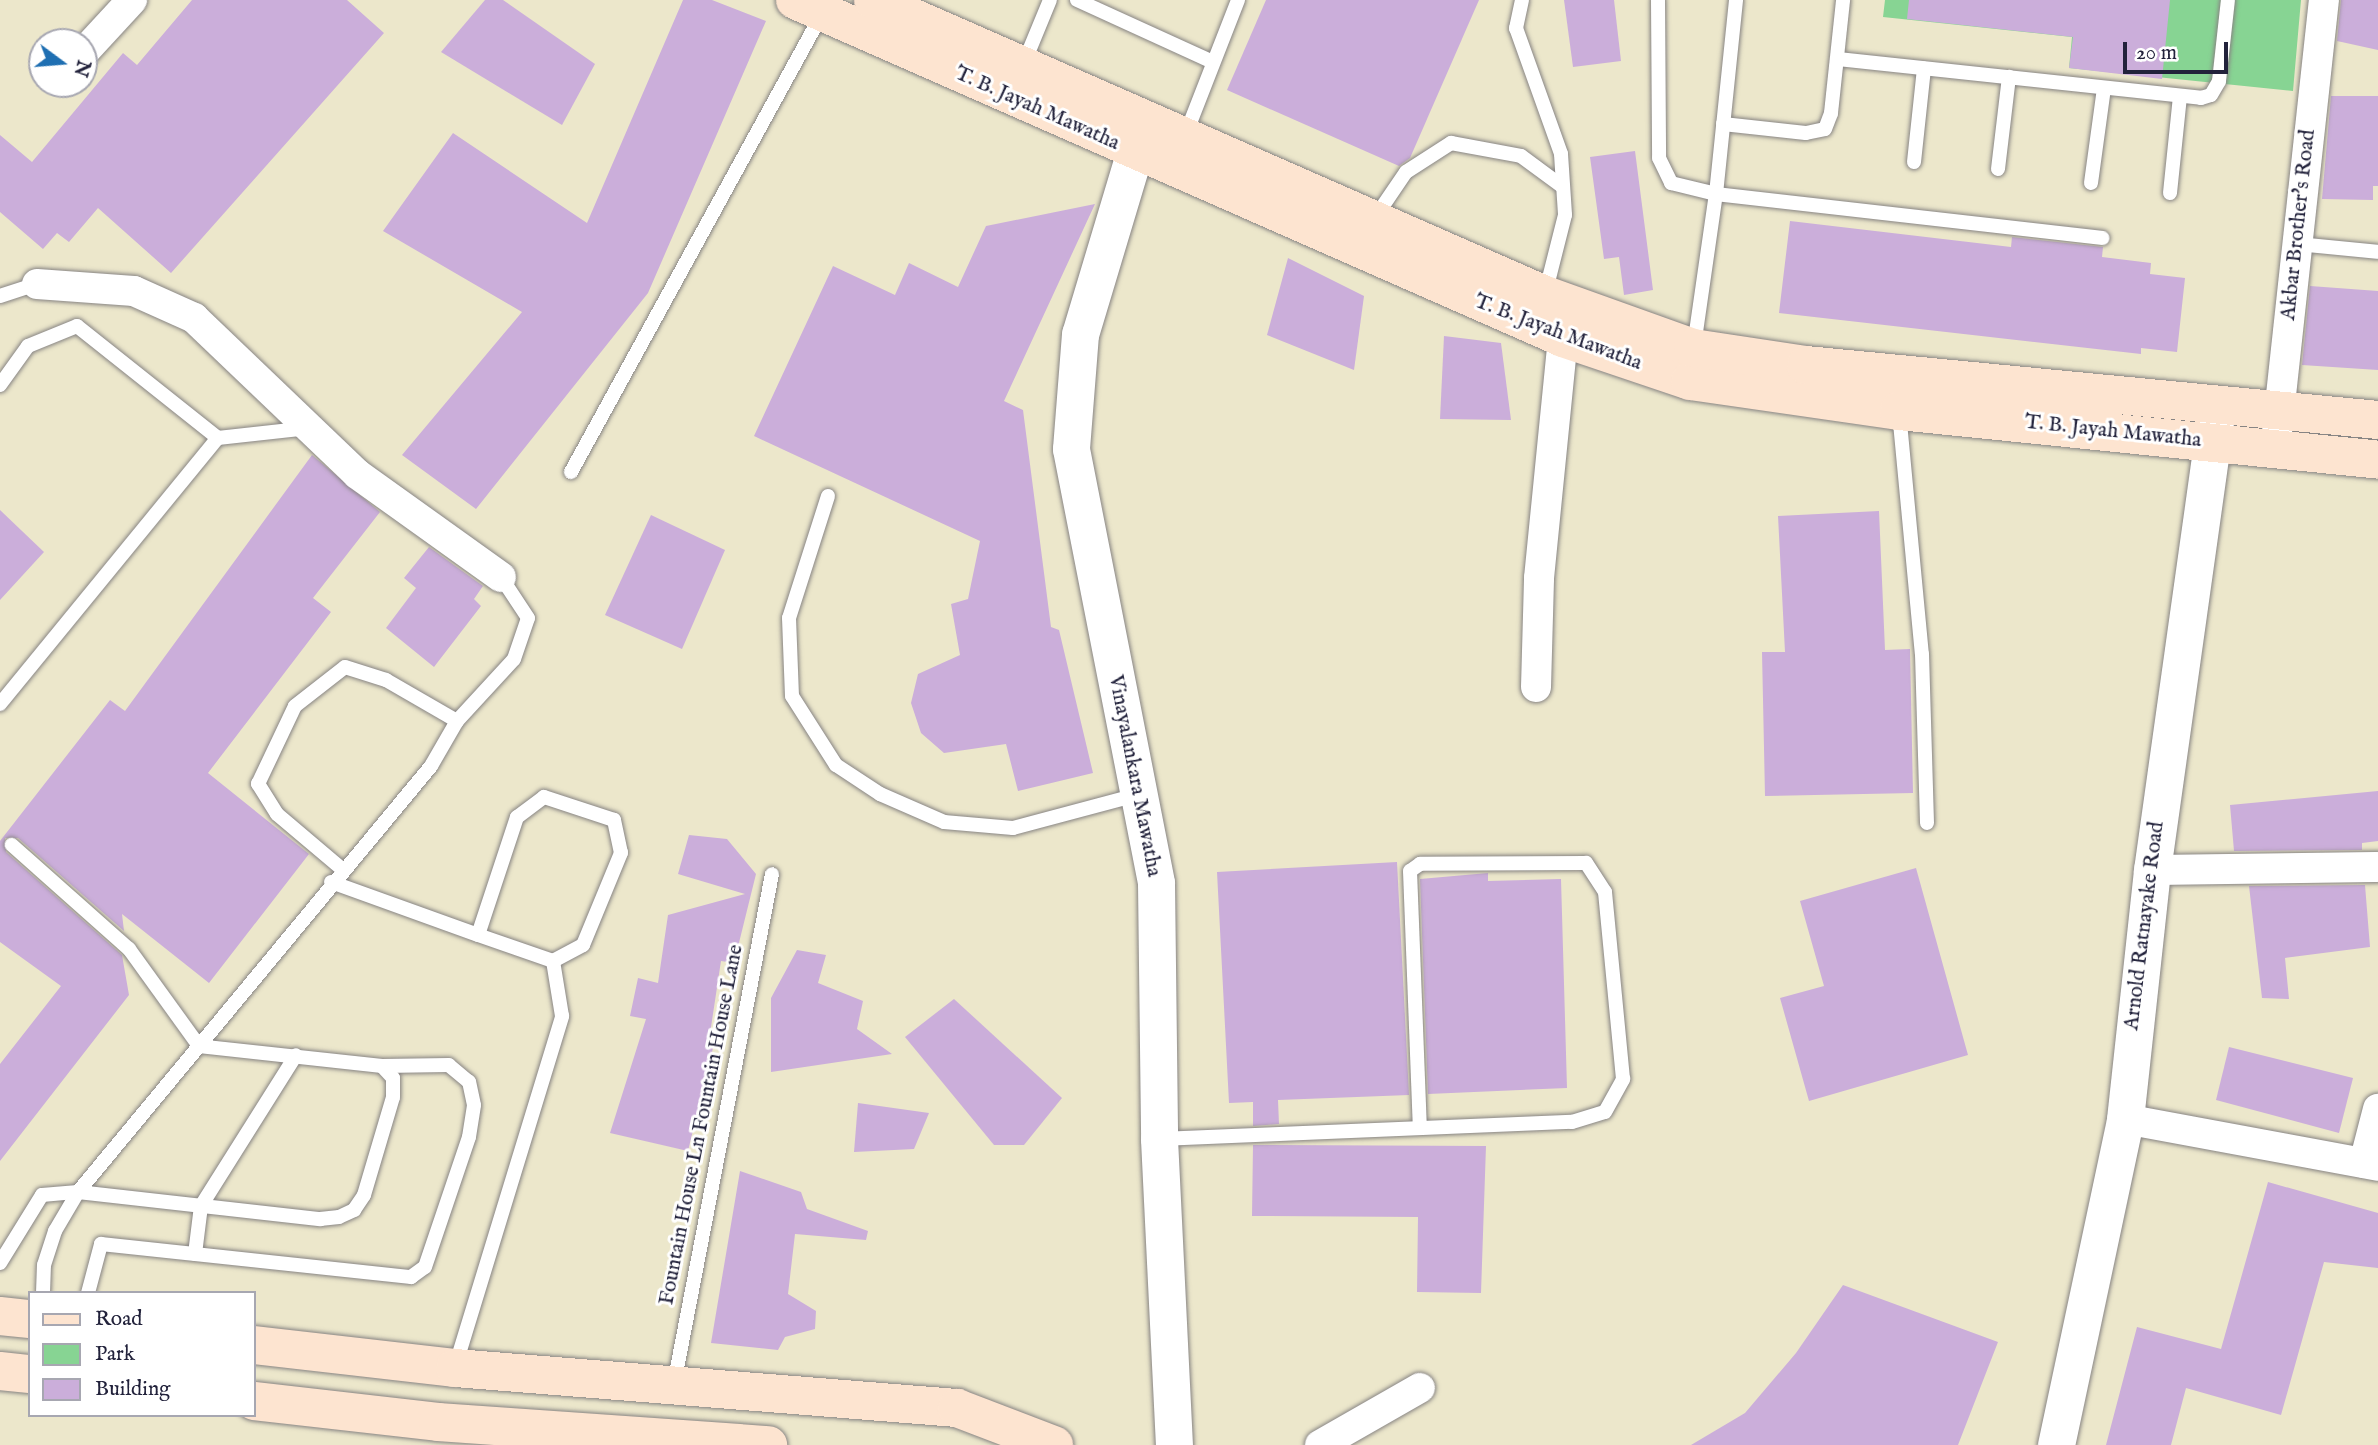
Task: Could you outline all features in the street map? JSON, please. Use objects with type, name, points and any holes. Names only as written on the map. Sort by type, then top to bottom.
[{"type":"main road","name":"T. B. Jayah Mawatha","points":[[873,0],[1023,66],[1139,136],[1184,137],[1545,295],[1693,348],[1806,365],[2378,420]]},
{"type":"main road","name":"T. B. Jayah Mawatha","points":[[809,6],[1139,136],[1563,338],[1690,381],[1899,411],[2378,460]]},
{"type":"main road","points":[[0,1316],[28,1319]]},
{"type":"main road","points":[[256,1345],[455,1368],[957,1408],[1054,1445]]},
{"type":"main road","points":[[256,1401],[438,1422],[768,1445]]},
{"type":"street","points":[[98,37],[132,0]]},
{"type":"street","name":"Akbar Brother's Road","points":[[2275,449],[2323,0]]},
{"type":"street","name":"Vinayalankara Mawatha","points":[[1139,136],[1080,334],[1071,449],[1156,883],[1159,1139],[1174,1445]]},
{"type":"street","points":[[37,284],[134,291],[194,318],[313,428],[357,474],[501,577]]},
{"type":"street","points":[[1536,687],[1544,524],[1563,338]]},
{"type":"street","name":"Arnold Ratnayake Road","points":[[2056,1445],[2125,1119],[2152,870],[2218,405]]},
{"type":"street","points":[[2152,870],[2378,867]]},
{"type":"street","points":[[2125,1119],[2371,1164],[2378,1110]]},
{"type":"street","points":[[1320,1445],[1420,1388]]},
{"type":"lane","points":[[1023,66],[1050,0]]},
{"type":"lane","points":[[1077,0],[1213,62]]},
{"type":"lane","points":[[1184,137],[1238,0]]},
{"type":"lane","points":[[1522,0],[1516,28],[1561,154],[1564,215],[1545,295]]},
{"type":"lane","points":[[1658,0],[1657,123],[1662,172],[1682,188],[2103,238]]},
{"type":"lane","points":[[1693,348],[1716,194],[1736,0]]},
{"type":"lane","points":[[1723,124],[1806,133],[1825,129],[1838,59],[1843,0]]},
{"type":"lane","points":[[1838,59],[2201,99],[2217,88],[2228,0]]},
{"type":"lane","points":[[571,472],[809,6]]},
{"type":"lane","points":[[1914,162],[1924,69]]},
{"type":"lane","points":[[1998,169],[2009,77]]},
{"type":"lane","points":[[2091,183],[2104,88]]},
{"type":"lane","points":[[2170,193],[2180,97]]},
{"type":"lane","points":[[1374,219],[1406,172],[1451,143],[1521,156],[1563,187]]},
{"type":"lane","points":[[2297,244],[2378,252]]},
{"type":"lane","points":[[0,296],[37,284]]},
{"type":"lane","points":[[0,384],[28,346],[77,326],[218,438],[313,428]]},
{"type":"lane","points":[[1899,411],[1922,654],[1927,823]]},
{"type":"lane","points":[[0,704],[218,438]]},
{"type":"lane","points":[[828,496],[789,618],[792,696],[836,765],[880,794],[944,822],[1013,828],[1137,795]]},
{"type":"lane","points":[[43,1291],[44,1265],[55,1231],[78,1192],[331,882],[431,766],[457,721],[514,659],[528,618],[501,577]]},
{"type":"lane","points":[[342,869],[277,814],[258,784],[295,706],[345,667],[386,680],[457,721]]},
{"type":"lane","points":[[331,882],[478,935],[553,961],[583,945],[621,853],[614,820],[544,797],[517,817],[478,935]]},
{"type":"lane","points":[[12,845],[129,950],[199,1046],[382,1066],[449,1065],[470,1082],[474,1105],[469,1137],[425,1266],[411,1277],[101,1244],[89,1291]]},
{"type":"lane","points":[[1159,1139],[1572,1122],[1605,1112],[1623,1079],[1605,892],[1586,863],[1420,864],[1410,871],[1420,1128]]},
{"type":"lane","name":"Fountain House Ln Fountain House Lane","points":[[674,1385],[772,874]]},
{"type":"lane","points":[[455,1368],[562,1016],[553,961]]},
{"type":"lane","points":[[195,1254],[201,1206],[296,1055]]},
{"type":"lane","points":[[0,1263],[42,1195],[78,1192],[320,1219],[354,1210],[363,1195],[393,1097],[393,1078],[382,1066]]},
{"type":"green space","points":[[1885,0],[2301,0],[2293,91],[2069,68],[2072,37],[1883,17]]},
{"type":"building","points":[[192,0],[347,0],[384,33],[171,273],[98,208],[69,242],[57,233],[43,249],[0,212],[0,135],[32,162],[85,98],[98,98],[98,83],[123,53],[137,65]]},
{"type":"building","points":[[485,0],[503,0],[595,64],[562,125],[441,52]]},
{"type":"building","points":[[683,0],[712,0],[766,21],[648,293],[476,509],[402,455],[522,312],[383,231],[453,133],[587,223]]},
{"type":"building","points":[[1266,0],[1479,0],[1410,158],[1399,166],[1227,90]]},
{"type":"building","points":[[1564,0],[1614,0],[1621,61],[1573,67]]},
{"type":"building","points":[[1909,0],[2170,0],[2162,79],[2069,68],[2073,37],[1907,19]]},
{"type":"building","points":[[2341,0],[2378,0],[2378,50],[2337,41]]},
{"type":"building","points":[[2331,96],[2378,96],[2378,186],[2373,186],[2373,200],[2322,199]]},
{"type":"building","points":[[1635,151],[1653,290],[1624,295],[1619,257],[1604,259],[1590,157]]},
{"type":"building","points":[[1095,204],[1004,401],[1023,410],[1051,627],[1059,630],[1093,773],[1018,791],[1006,744],[944,753],[921,733],[911,703],[918,674],[960,655],[951,604],[968,599],[980,541],[754,436],[833,266],[895,295],[909,263],[958,287],[986,226]]},
{"type":"building","points":[[1790,221],[2011,247],[2012,237],[2103,247],[2102,257],[2151,263],[2150,274],[2185,278],[2177,352],[2141,348],[2141,354],[1779,313]]},
{"type":"building","points":[[1288,258],[1364,296],[1354,370],[1267,335]]},
{"type":"building","points":[[2310,286],[2378,291],[2378,370],[2302,365]]},
{"type":"building","points":[[1444,336],[1501,343],[1511,420],[1440,419]]},
{"type":"building","points":[[312,455],[380,512],[313,598],[331,612],[208,773],[309,854],[209,983],[122,914],[124,931],[18,838],[5,838],[6,852],[122,955],[129,995],[0,1161],[0,1064],[61,986],[0,942],[0,841],[110,700],[125,711]]},
{"type":"building","points":[[0,510],[44,552],[0,600]]},
{"type":"building","points":[[1879,511],[1885,650],[1910,649],[1913,793],[1765,796],[1762,652],[1785,652],[1778,516]]},
{"type":"building","points":[[651,515],[725,550],[682,649],[605,615]]},
{"type":"building","points":[[429,547],[483,586],[474,599],[481,606],[434,667],[386,628],[416,588],[404,578]]},
{"type":"building","points":[[2378,791],[2378,841],[2362,843],[2362,850],[2234,851],[2230,805]]},
{"type":"building","points":[[689,835],[727,839],[756,874],[734,963],[721,961],[708,1047],[713,1048],[688,1151],[610,1133],[646,1019],[630,1016],[638,978],[658,983],[668,915],[745,894],[678,874]]},
{"type":"building","points":[[1397,862],[1409,1095],[1278,1100],[1279,1124],[1253,1126],[1253,1102],[1229,1103],[1217,872]]},
{"type":"building","points":[[1916,868],[1968,1055],[1809,1101],[1780,998],[1824,986],[1800,901]]},
{"type":"building","points":[[1488,873],[1488,881],[1561,879],[1567,1088],[1428,1094],[1420,879]]},
{"type":"building","points":[[2365,885],[2370,947],[2285,958],[2289,999],[2262,998],[2249,886]]},
{"type":"building","points":[[797,950],[826,955],[818,983],[863,1001],[857,1029],[892,1054],[771,1072],[771,998]]},
{"type":"building","points":[[954,999],[1062,1098],[1024,1145],[994,1145],[905,1037]]},
{"type":"building","points":[[2229,1047],[2353,1078],[2339,1133],[2216,1100]]},
{"type":"building","points":[[858,1103],[929,1113],[914,1149],[854,1152]]},
{"type":"building","points":[[1253,1145],[1486,1146],[1481,1293],[1417,1292],[1418,1217],[1252,1216]]},
{"type":"building","points":[[740,1171],[801,1192],[807,1209],[868,1231],[866,1240],[795,1234],[788,1294],[816,1311],[815,1329],[785,1337],[778,1350],[711,1343]]},
{"type":"building","points":[[2268,1182],[2378,1213],[2378,1268],[2324,1262],[2281,1415],[2186,1388],[2171,1445],[2106,1445],[2137,1327],[2221,1349]]},
{"type":"building","points":[[1843,1285],[1998,1342],[1958,1445],[1691,1445],[1745,1413],[1796,1353]]}]
